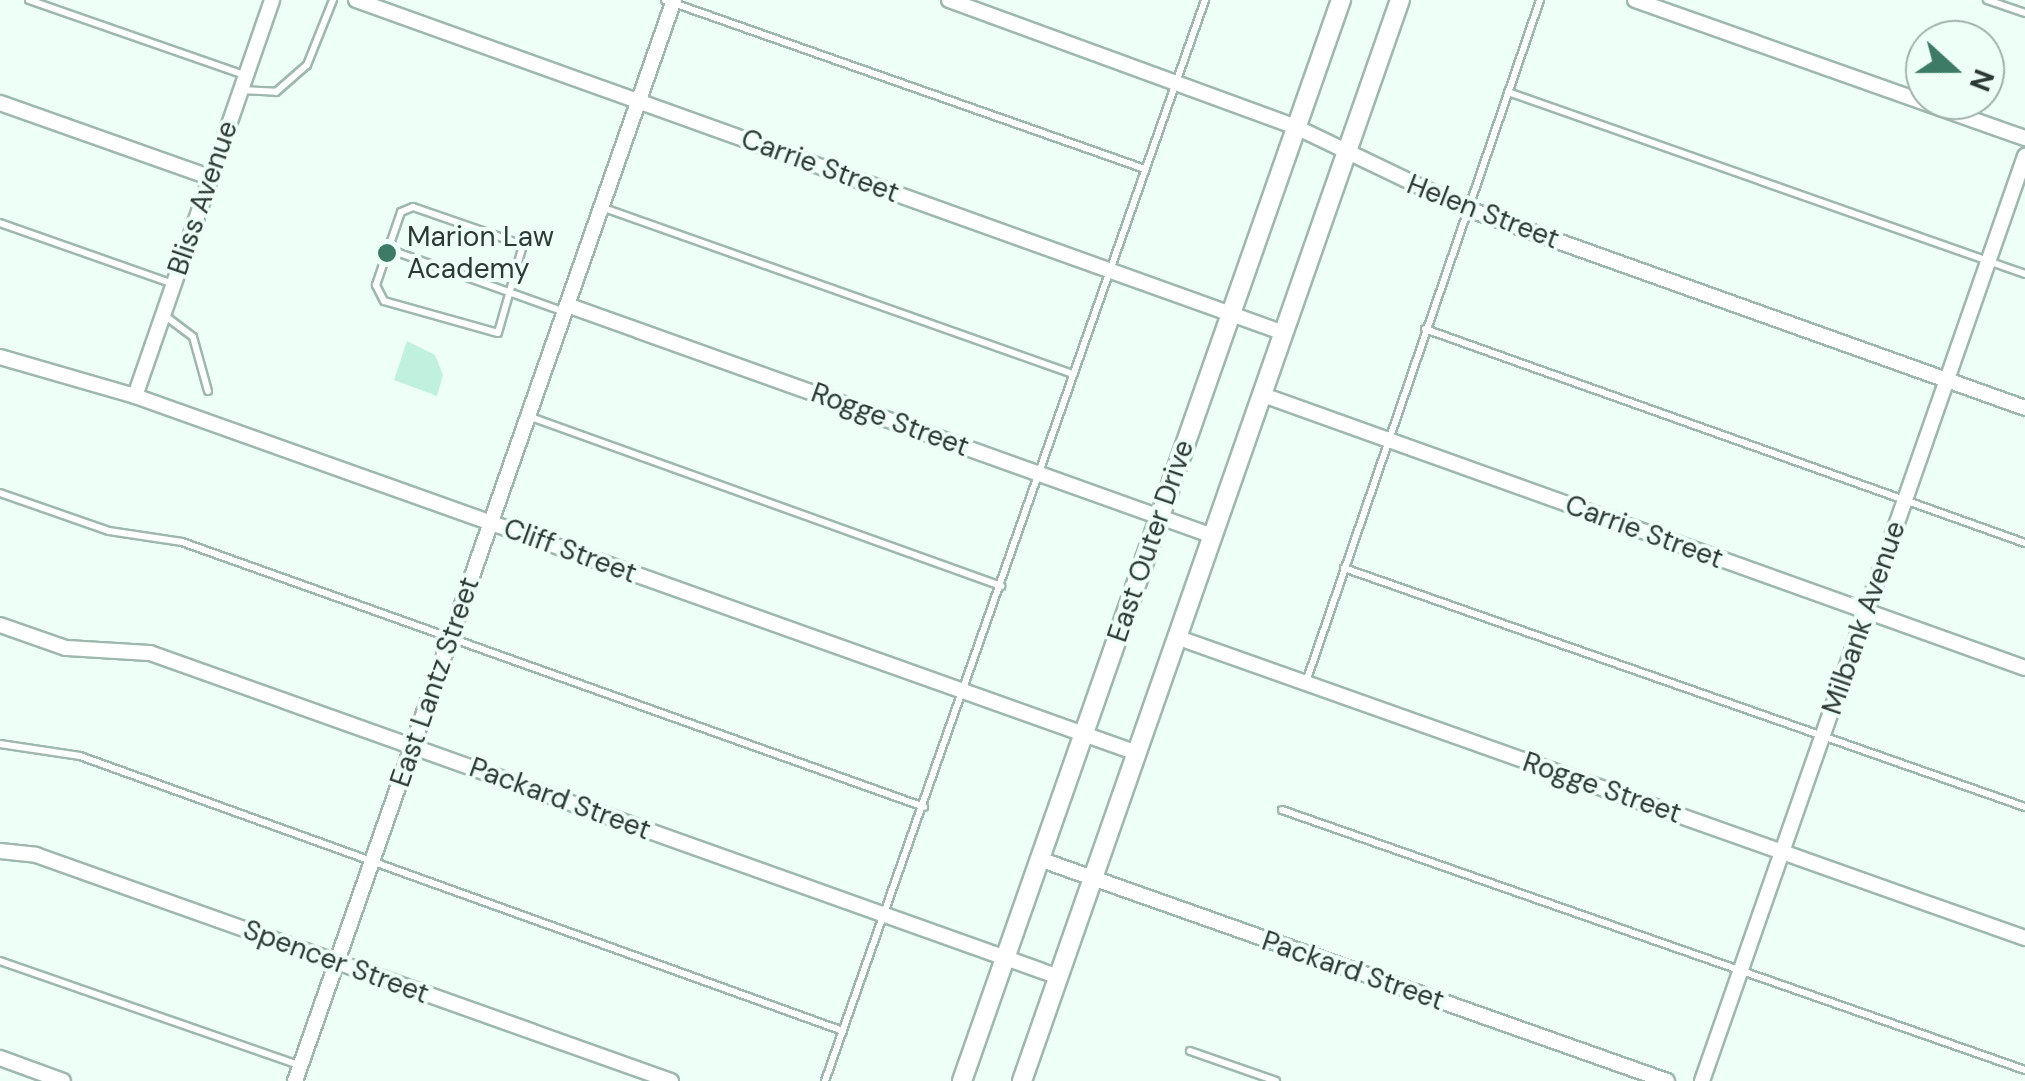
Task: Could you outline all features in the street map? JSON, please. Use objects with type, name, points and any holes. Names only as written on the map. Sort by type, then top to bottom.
[{"type":"main road","name":"East Outer Drive","points":[[962,1081],[1341,0]]},
{"type":"main road","name":"East Outer Drive","points":[[1022,1081],[1400,0]]},
{"type":"street","name":"Bliss Avenue","points":[[134,396],[272,0]]},
{"type":"street","name":"Carrie Street","points":[[356,0],[1284,333]]},
{"type":"street","name":"Helen Street","points":[[948,0],[1296,127],[1345,157],[1465,208],[2025,408]]},
{"type":"street","points":[[1635,0],[2025,138]]},
{"type":"street","name":"East Lantz Street","points":[[295,1081],[671,1]]},
{"type":"street","points":[[0,103],[209,177]]},
{"type":"street","name":"Milbank Avenue","points":[[1702,1081],[2025,156]]},
{"type":"street","name":"Rogge Street","points":[[566,308],[1212,536]]},
{"type":"street","name":"Cliff Street","points":[[0,357],[134,396],[1137,753]]},
{"type":"street","name":"Carrie Street","points":[[1263,395],[2025,668]]},
{"type":"street","name":"Packard Street","points":[[0,624],[66,648],[150,653],[1059,977]]},
{"type":"street","name":"Rogge Street","points":[[1179,638],[2025,938]]},
{"type":"street","name":"Spencer Street","points":[[0,851],[36,855],[671,1081]]},
{"type":"street","name":"Packard Street","points":[[1040,860],[1666,1081]]},
{"type":"street","points":[[0,1058],[63,1081]]},
{"type":"lane","points":[[29,0],[242,83],[276,92],[307,66],[333,0]]},
{"type":"lane","points":[[825,1081],[965,692],[1204,0]]},
{"type":"lane","points":[[1306,683],[1465,208],[1540,0]]},
{"type":"lane","points":[[1987,0],[2025,14]]},
{"type":"lane","points":[[671,1],[1145,169]]},
{"type":"lane","points":[[1508,92],[2025,274]]},
{"type":"lane","points":[[413,207],[523,245],[512,293],[489,338],[384,301],[376,285],[400,212],[413,207]]},
{"type":"lane","points":[[602,208],[1074,374]]},
{"type":"lane","points":[[0,224],[173,284]]},
{"type":"lane","points":[[388,249],[566,308]]},
{"type":"lane","points":[[162,314],[193,337],[208,391]]},
{"type":"lane","points":[[1426,329],[2025,543]]},
{"type":"lane","points":[[528,416],[1001,586]]},
{"type":"lane","points":[[0,493],[110,531],[182,542],[924,807]]},
{"type":"lane","points":[[1344,568],[2025,807]]},
{"type":"lane","points":[[0,744],[80,756],[843,1030]]},
{"type":"lane","points":[[1282,810],[2025,1070]]},
{"type":"lane","points":[[0,961],[300,1066]]},
{"type":"lane","points":[[1190,1051],[1276,1081]]},
{"type":"green space","points":[[407,341],[435,355],[443,375],[437,396],[394,380]]},
{"type":"place","name":"Marion Law Academy","points":[[387,253]]}]
